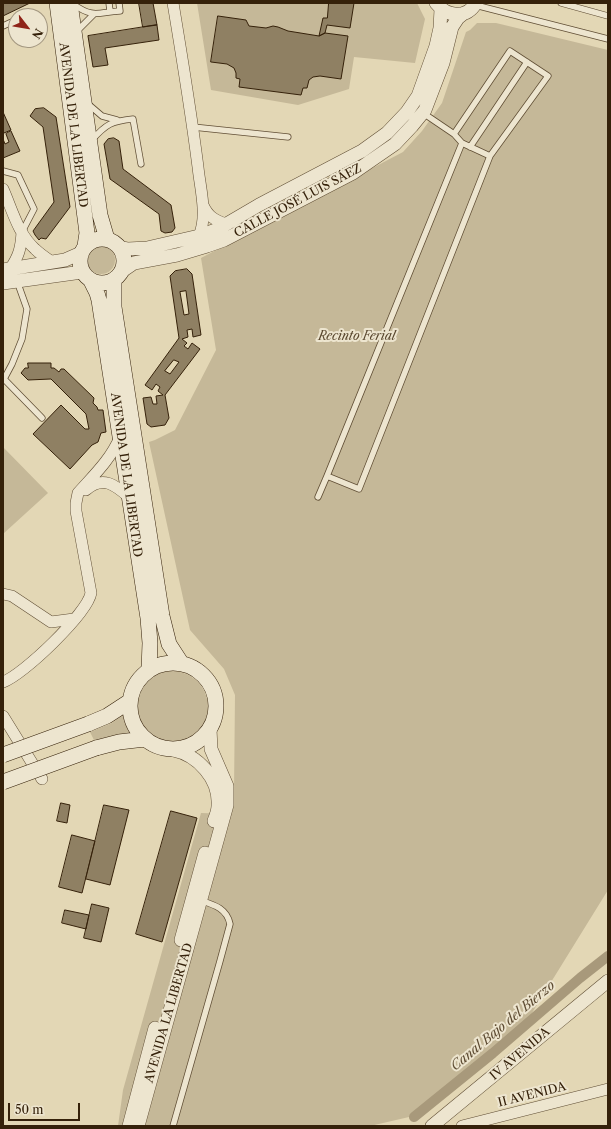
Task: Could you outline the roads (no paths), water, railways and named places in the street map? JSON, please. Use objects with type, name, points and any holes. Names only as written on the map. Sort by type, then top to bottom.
[{"type":"main road","name":"AVENIDA DE LA LIBERTAD","points":[[57,3],[87,233],[83,250]]},
{"type":"main road","name":"AVENIDA DE LA LIBERTAD","points":[[71,3],[100,215],[113,243]]},
{"type":"main road","points":[[95,240],[113,243],[124,259],[124,266],[118,276],[103,284],[87,276],[80,263],[83,250],[95,240]]},
{"type":"main road","name":"AVENIDA DE LA LIBERTAD","points":[[87,276],[97,293],[99,300],[121,436],[150,637],[149,670]]},
{"type":"main road","name":"AVENIDA DE LA LIBERTAD","points":[[118,276],[114,307],[162,616],[169,644],[182,664]]},
{"type":"main road","points":[[164,664],[182,664],[199,671],[207,678],[216,695],[217,710],[210,729],[205,736],[194,744],[173,750],[161,748],[145,739],[134,724],[131,717],[130,701],[136,684],[149,670],[164,664]]},
{"type":"main road","points":[[3,755],[107,716],[130,701]]},
{"type":"main road","points":[[3,782],[96,748],[119,742],[145,739]]},
{"type":"street","points":[[173,3],[193,127],[202,205],[202,229],[199,236]]},
{"type":"street","name":"CALLE JOSÉ LUIS SÁEZ","points":[[118,276],[134,263],[178,255],[224,240],[353,174],[395,144],[423,113],[434,90],[441,70],[452,27],[458,18],[475,4]]},
{"type":"street","points":[[438,6],[452,14],[464,13]]},
{"type":"street","name":"CALLE JOSÉ LUIS SÁEZ","points":[[113,243],[128,248],[147,248],[199,236],[218,229],[362,151],[387,133],[407,112],[418,96],[436,46],[440,28],[438,6]]},
{"type":"street","points":[[3,189],[22,232],[35,250],[52,262]]},
{"type":"street","points":[[202,205],[215,221],[226,224]]},
{"type":"street","points":[[6,269],[16,259],[22,246],[22,232]]},
{"type":"street","points":[[6,269],[64,260],[83,250]]},
{"type":"street","points":[[3,283],[87,276]]},
{"type":"street","points":[[4,682],[28,667],[56,639],[88,602],[91,593],[76,502],[78,493],[106,462],[115,450],[121,436]]},
{"type":"street","points":[[76,508],[85,491],[97,483],[110,483],[129,497]]},
{"type":"street","points":[[3,594],[12,596],[50,622],[74,619]]},
{"type":"street","points":[[53,622],[56,631],[56,639]]},
{"type":"street","points":[[3,716],[42,779]]},
{"type":"street","points":[[197,899],[227,805],[227,786],[211,749],[210,729]]},
{"type":"street","points":[[173,750],[187,753],[203,766],[214,782],[217,794],[218,806],[197,899]]},
{"type":"street","name":"AVENIDA LA LIBERTAD","points":[[132,1125],[166,1023],[197,899]]},
{"type":"street","name":"IV AVENIDA","points":[[432,1126],[608,981]]},
{"type":"street","name":"II AVENIDA","points":[[462,1126],[608,1089]]},
{"type":"lane","points":[[71,3],[83,11],[94,14],[120,11],[119,3]]},
{"type":"lane","points":[[110,3],[110,11]]},
{"type":"lane","points":[[560,3],[608,16]]},
{"type":"lane","points":[[475,4],[608,39]]},
{"type":"lane","points":[[75,32],[94,14]]},
{"type":"lane","points":[[327,476],[359,489],[490,156],[548,76],[510,51],[454,134]]},
{"type":"lane","points":[[470,147],[527,62]]},
{"type":"lane","points":[[84,100],[102,116],[117,120],[133,119],[141,164]]},
{"type":"lane","points":[[423,113],[454,134],[462,143],[490,156]]},
{"type":"lane","points":[[90,141],[102,128],[117,120]]},
{"type":"lane","points":[[193,127],[288,137]]},
{"type":"lane","points":[[318,497],[462,143]]},
{"type":"lane","points":[[3,171],[18,175],[34,209],[22,232]]},
{"type":"lane","points":[[17,281],[27,309],[22,339],[4,379],[42,418]]},
{"type":"lane","points":[[173,1126],[230,924],[229,918],[220,907],[197,899]]},
{"type":"waterway","name":"Canal Bajo del Bierzo","points":[[414,1117],[493,1053],[580,978],[608,956]]},
{"type":"park label","name":"Recinto Ferial","points":[[357,337]]}]
